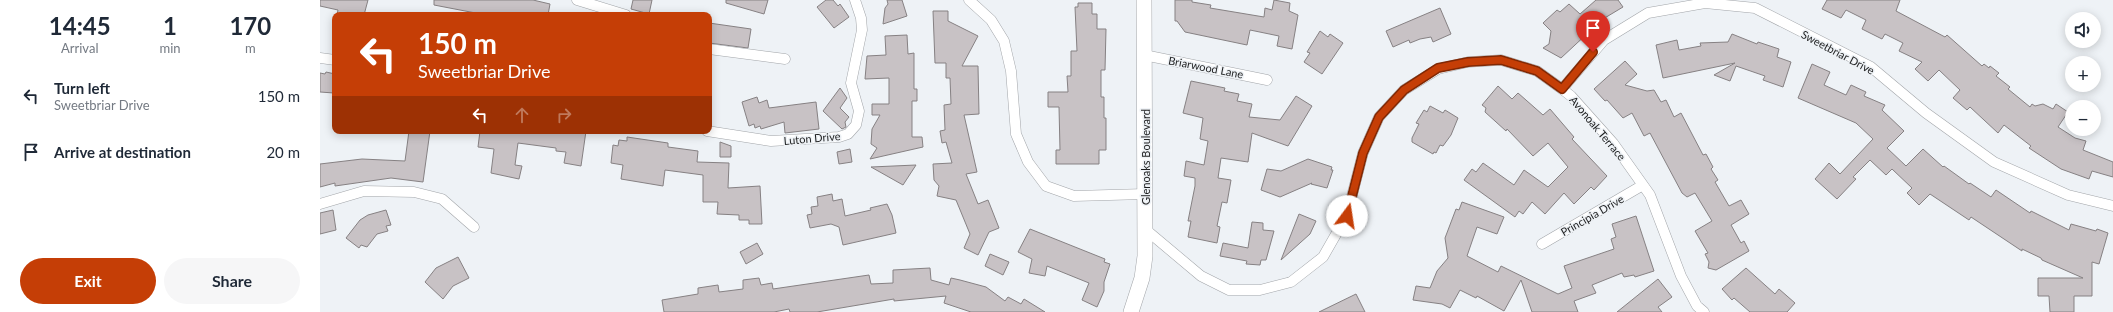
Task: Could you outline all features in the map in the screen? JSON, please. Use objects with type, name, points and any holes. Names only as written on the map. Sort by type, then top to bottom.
[{"type":"street","points":[[577,0],[616,12]]},
{"type":"street","name":"Luton Drive","points":[[712,132],[771,141],[839,137],[848,134],[856,125],[859,111],[851,82],[862,30],[861,18],[855,0]]},
{"type":"street","points":[[969,0],[991,20],[1004,41],[1011,72],[1016,134],[1028,162],[1046,186],[1074,196],[1144,194]]},
{"type":"street","name":"Glenoaks Boulevard","points":[[1131,312],[1142,278],[1145,229],[1144,0]]},
{"type":"street","name":"Sweetbriar Drive","points":[[1562,89],[1604,40],[1662,5],[1705,3],[1755,8],[1872,67],[1926,113],[1994,162],[2068,195],[2113,206]]},
{"type":"street","points":[[712,49],[785,59]]},
{"type":"street","name":"Briarwood Lane","points":[[1144,55],[1268,80]]},
{"type":"street","points":[[320,58],[332,60]]},
{"type":"street","name":"Avonoak Terrace","points":[[1145,229],[1201,276],[1229,290],[1260,290],[1291,282],[1323,257],[1347,216],[1363,153],[1379,117],[1404,90],[1438,68],[1468,62],[1501,60],[1537,71],[1562,89],[1571,96],[1613,143],[1650,195],[1681,276],[1697,306],[1704,312]]},
{"type":"street","name":"Principia Drive","points":[[1542,244],[1643,185]]},
{"type":"street","points":[[320,204],[364,191],[414,192],[442,199],[474,226]]},
{"type":"building","points":[[320,0],[368,0],[365,12],[338,12],[338,10],[320,6]]},
{"type":"building","points":[[434,0],[533,0],[550,4],[549,12],[470,12],[434,5]]},
{"type":"building","points":[[633,0],[652,0],[649,12],[642,12],[631,9]]},
{"type":"building","points":[[726,0],[768,0],[764,14],[726,3]]},
{"type":"building","points":[[826,0],[833,0],[838,6],[840,4],[849,17],[834,28],[817,7]]},
{"type":"building","points":[[887,0],[902,0],[907,16],[883,24],[885,8],[888,4]]},
{"type":"building","points":[[1175,0],[1192,0],[1192,2],[1211,5],[1210,8],[1264,17],[1265,8],[1272,10],[1274,0],[1290,3],[1289,11],[1298,15],[1292,49],[1277,46],[1279,36],[1250,30],[1247,45],[1185,32],[1177,21],[1175,21]]},
{"type":"building","points":[[1596,0],[1618,0],[1623,7],[1603,19],[1561,58],[1543,48],[1549,44],[1551,31],[1543,23],[1557,10],[1560,12],[1569,4],[1580,14]]},
{"type":"building","points":[[1827,0],[1900,0],[1896,11],[1945,37],[1947,35],[1982,66],[1984,64],[1989,68],[1990,66],[1999,73],[1996,76],[2010,87],[2008,89],[2030,107],[2032,104],[2035,106],[2043,104],[2053,109],[2056,104],[2065,110],[2065,116],[2058,127],[2065,132],[2065,136],[2072,136],[2086,141],[2083,150],[2113,162],[2113,177],[2092,171],[2089,179],[2061,169],[2029,148],[2031,146],[2004,125],[1998,133],[1970,107],[1967,110],[1953,98],[1960,90],[1939,70],[1928,81],[1915,69],[1922,62],[1899,51],[1903,43],[1885,34],[1882,39],[1862,29],[1866,20],[1846,10],[1841,18],[1822,9]]},
{"type":"building","points":[[1078,3],[1092,3],[1092,14],[1097,14],[1097,29],[1106,29],[1105,70],[1101,70],[1101,97],[1104,97],[1104,118],[1106,118],[1106,150],[1099,150],[1099,164],[1056,164],[1056,150],[1060,150],[1059,107],[1048,107],[1048,92],[1068,92],[1067,76],[1071,76],[1071,51],[1077,51],[1075,7],[1078,7]]},
{"type":"building","points":[[1440,8],[1451,34],[1433,42],[1431,37],[1410,43],[1409,40],[1393,47],[1386,31]]},
{"type":"building","points":[[933,11],[948,11],[948,21],[978,36],[962,66],[978,66],[979,114],[964,115],[977,172],[966,174],[978,204],[988,200],[999,228],[989,232],[978,255],[964,248],[970,234],[956,200],[937,196],[939,186],[934,180],[933,164],[952,163],[946,142],[942,143],[940,131],[945,130],[944,105],[951,104],[950,78],[946,78],[946,63],[935,63]]},
{"type":"building","points":[[712,23],[751,29],[748,48],[712,43]]},
{"type":"building","points":[[1320,31],[1328,37],[1330,34],[1343,43],[1322,74],[1304,62],[1310,53],[1307,52]]},
{"type":"building","points":[[1732,34],[1757,44],[1758,42],[1779,49],[1777,57],[1791,62],[1783,87],[1763,80],[1765,76],[1736,66],[1730,81],[1714,75],[1735,63],[1663,78],[1656,45],[1677,40],[1679,50],[1701,46],[1700,43],[1728,42]]},
{"type":"building","points":[[907,35],[908,54],[914,53],[914,89],[917,89],[917,101],[912,101],[912,137],[922,137],[923,147],[870,159],[877,148],[871,144],[872,129],[880,115],[872,115],[872,104],[889,104],[889,78],[865,79],[867,56],[886,55],[885,36]]},
{"type":"building","points":[[1625,61],[1637,74],[1625,85],[1647,91],[1654,90],[1661,102],[1666,100],[1674,117],[1681,113],[1703,155],[1706,154],[1713,167],[1711,169],[1718,180],[1715,182],[1729,206],[1741,200],[1749,214],[1731,225],[1741,243],[1744,241],[1749,251],[1716,270],[1708,268],[1709,262],[1705,254],[1708,253],[1695,231],[1712,221],[1695,193],[1687,197],[1682,193],[1650,133],[1644,136],[1632,113],[1623,118],[1607,100],[1605,101],[1594,89]]},
{"type":"building","points":[[1812,64],[1830,72],[1824,85],[1846,95],[1851,85],[1866,92],[1864,96],[1885,105],[1882,110],[1904,131],[1887,148],[1906,166],[1923,149],[1943,167],[1944,166],[1969,184],[1970,183],[1991,197],[1996,190],[2030,213],[2031,211],[2069,230],[2071,224],[2096,231],[2097,229],[2108,233],[2099,264],[2092,262],[2092,296],[2074,296],[2074,312],[2050,312],[2049,296],[2038,296],[2038,278],[2083,278],[2042,260],[2041,258],[2022,249],[2022,251],[1971,217],[1969,220],[1930,194],[1919,205],[1907,193],[1912,188],[1892,169],[1886,175],[1870,160],[1853,177],[1856,179],[1837,199],[1815,179],[1829,163],[1840,174],[1873,139],[1856,123],[1798,98]]},
{"type":"building","points":[[326,72],[332,73],[332,93],[320,92],[320,73],[325,74]]},
{"type":"building","points":[[1191,81],[1225,88],[1224,91],[1239,94],[1237,101],[1252,104],[1249,117],[1280,120],[1296,96],[1312,106],[1288,146],[1252,133],[1248,162],[1221,158],[1218,178],[1231,180],[1227,203],[1222,202],[1217,226],[1220,227],[1217,243],[1188,237],[1191,221],[1188,221],[1195,186],[1195,178],[1184,176],[1186,161],[1204,165],[1208,141],[1200,139],[1203,118],[1183,113]]},
{"type":"building","points":[[1498,86],[1512,99],[1518,93],[1543,115],[1550,109],[1574,137],[1572,139],[1607,176],[1594,190],[1591,187],[1574,204],[1564,193],[1545,214],[1532,202],[1523,214],[1519,211],[1515,217],[1464,180],[1472,169],[1476,172],[1483,163],[1514,185],[1524,170],[1548,187],[1568,167],[1548,143],[1533,156],[1507,129],[1506,131],[1485,112],[1486,108],[1482,105]]},
{"type":"building","points":[[840,88],[847,98],[840,108],[849,117],[845,122],[846,127],[842,129],[823,111]]},
{"type":"building","points":[[757,97],[759,103],[767,100],[769,108],[816,102],[819,129],[785,133],[784,122],[761,129],[760,126],[755,128],[754,124],[749,126],[742,102]]},
{"type":"building","points":[[1430,106],[1443,113],[1445,110],[1458,118],[1451,135],[1443,146],[1440,145],[1436,153],[1434,152],[1433,154],[1412,142],[1412,138],[1419,124],[1416,123],[1424,110],[1427,112]]},
{"type":"building","points":[[409,134],[430,134],[423,182],[391,178],[335,186],[335,183],[320,187],[320,164],[362,159],[405,161]]},
{"type":"building","points":[[480,134],[586,134],[581,166],[564,163],[566,152],[556,151],[556,148],[518,143],[515,165],[522,166],[519,179],[491,173],[494,149],[478,147]]},
{"type":"building","points":[[627,137],[668,143],[668,147],[698,151],[697,162],[729,163],[728,188],[760,186],[762,224],[749,224],[749,220],[739,220],[739,215],[717,214],[718,202],[703,202],[703,175],[665,170],[663,186],[621,179],[623,165],[611,163],[613,145],[618,146],[619,140],[627,141]]},
{"type":"building","points":[[720,142],[731,146],[731,157],[720,157]]},
{"type":"building","points":[[850,149],[852,162],[839,164],[837,152]]},
{"type":"building","points":[[1308,159],[1332,167],[1331,170],[1333,170],[1327,188],[1311,184],[1312,183],[1280,197],[1261,190],[1267,169],[1281,171]]},
{"type":"building","points":[[916,165],[903,185],[871,167]]},
{"type":"building","points":[[832,194],[833,201],[842,199],[845,216],[871,210],[870,208],[887,204],[892,215],[896,233],[843,245],[839,227],[831,224],[810,228],[807,215],[812,214],[811,207],[818,206],[817,197]]},
{"type":"building","points":[[1462,202],[1504,217],[1497,234],[1477,227],[1467,256],[1498,272],[1501,266],[1558,294],[1572,288],[1564,266],[1614,249],[1611,239],[1616,237],[1612,224],[1636,216],[1654,271],[1635,277],[1634,275],[1624,277],[1622,273],[1592,285],[1596,293],[1574,301],[1578,312],[1532,312],[1521,280],[1504,311],[1477,296],[1476,298],[1460,290],[1450,308],[1442,304],[1413,300],[1416,286],[1430,288],[1437,271],[1448,258],[1445,238],[1456,209],[1459,210]]},
{"type":"building","points":[[333,210],[336,230],[320,234],[320,213]]},
{"type":"building","points":[[386,210],[391,225],[386,226],[388,231],[377,234],[367,247],[361,245],[359,248],[346,238],[360,220],[368,215]]},
{"type":"building","points":[[1299,214],[1316,221],[1310,234],[1281,260]]},
{"type":"building","points":[[1252,222],[1263,223],[1263,230],[1274,231],[1266,260],[1261,260],[1260,265],[1246,264],[1247,261],[1220,256],[1223,243],[1248,248]]},
{"type":"building","points":[[1030,229],[1105,259],[1104,262],[1110,264],[1104,282],[1104,291],[1097,307],[1082,300],[1089,283],[1047,266],[1045,276],[1029,273],[1032,259],[1018,252]]},
{"type":"building","points":[[757,243],[763,254],[746,264],[740,252]]},
{"type":"building","points":[[990,254],[1009,262],[1003,275],[985,266]]},
{"type":"building","points":[[458,257],[469,278],[453,286],[443,299],[425,282],[436,268]]},
{"type":"building","points":[[930,268],[931,280],[949,285],[951,278],[986,287],[1005,301],[1008,297],[1021,304],[1024,299],[1045,312],[971,312],[944,303],[946,296],[894,301],[894,299],[817,312],[790,312],[789,309],[774,312],[664,312],[662,300],[698,294],[698,288],[718,285],[719,292],[743,289],[743,280],[759,278],[761,285],[772,283],[773,289],[869,275],[871,284],[893,283],[893,270]]},
{"type":"building","points":[[1746,268],[1775,294],[1779,289],[1795,303],[1787,312],[1750,312],[1734,298],[1732,300],[1722,289]]},
{"type":"building","points":[[1658,279],[1672,297],[1658,307],[1662,312],[1617,312]]},
{"type":"building","points":[[1356,294],[1365,312],[1319,312]]},
{"type":"route","points":[[1347,216],[1363,153],[1379,117],[1404,90],[1438,68],[1468,62],[1501,60],[1537,71],[1562,89],[1593,52]]}]
